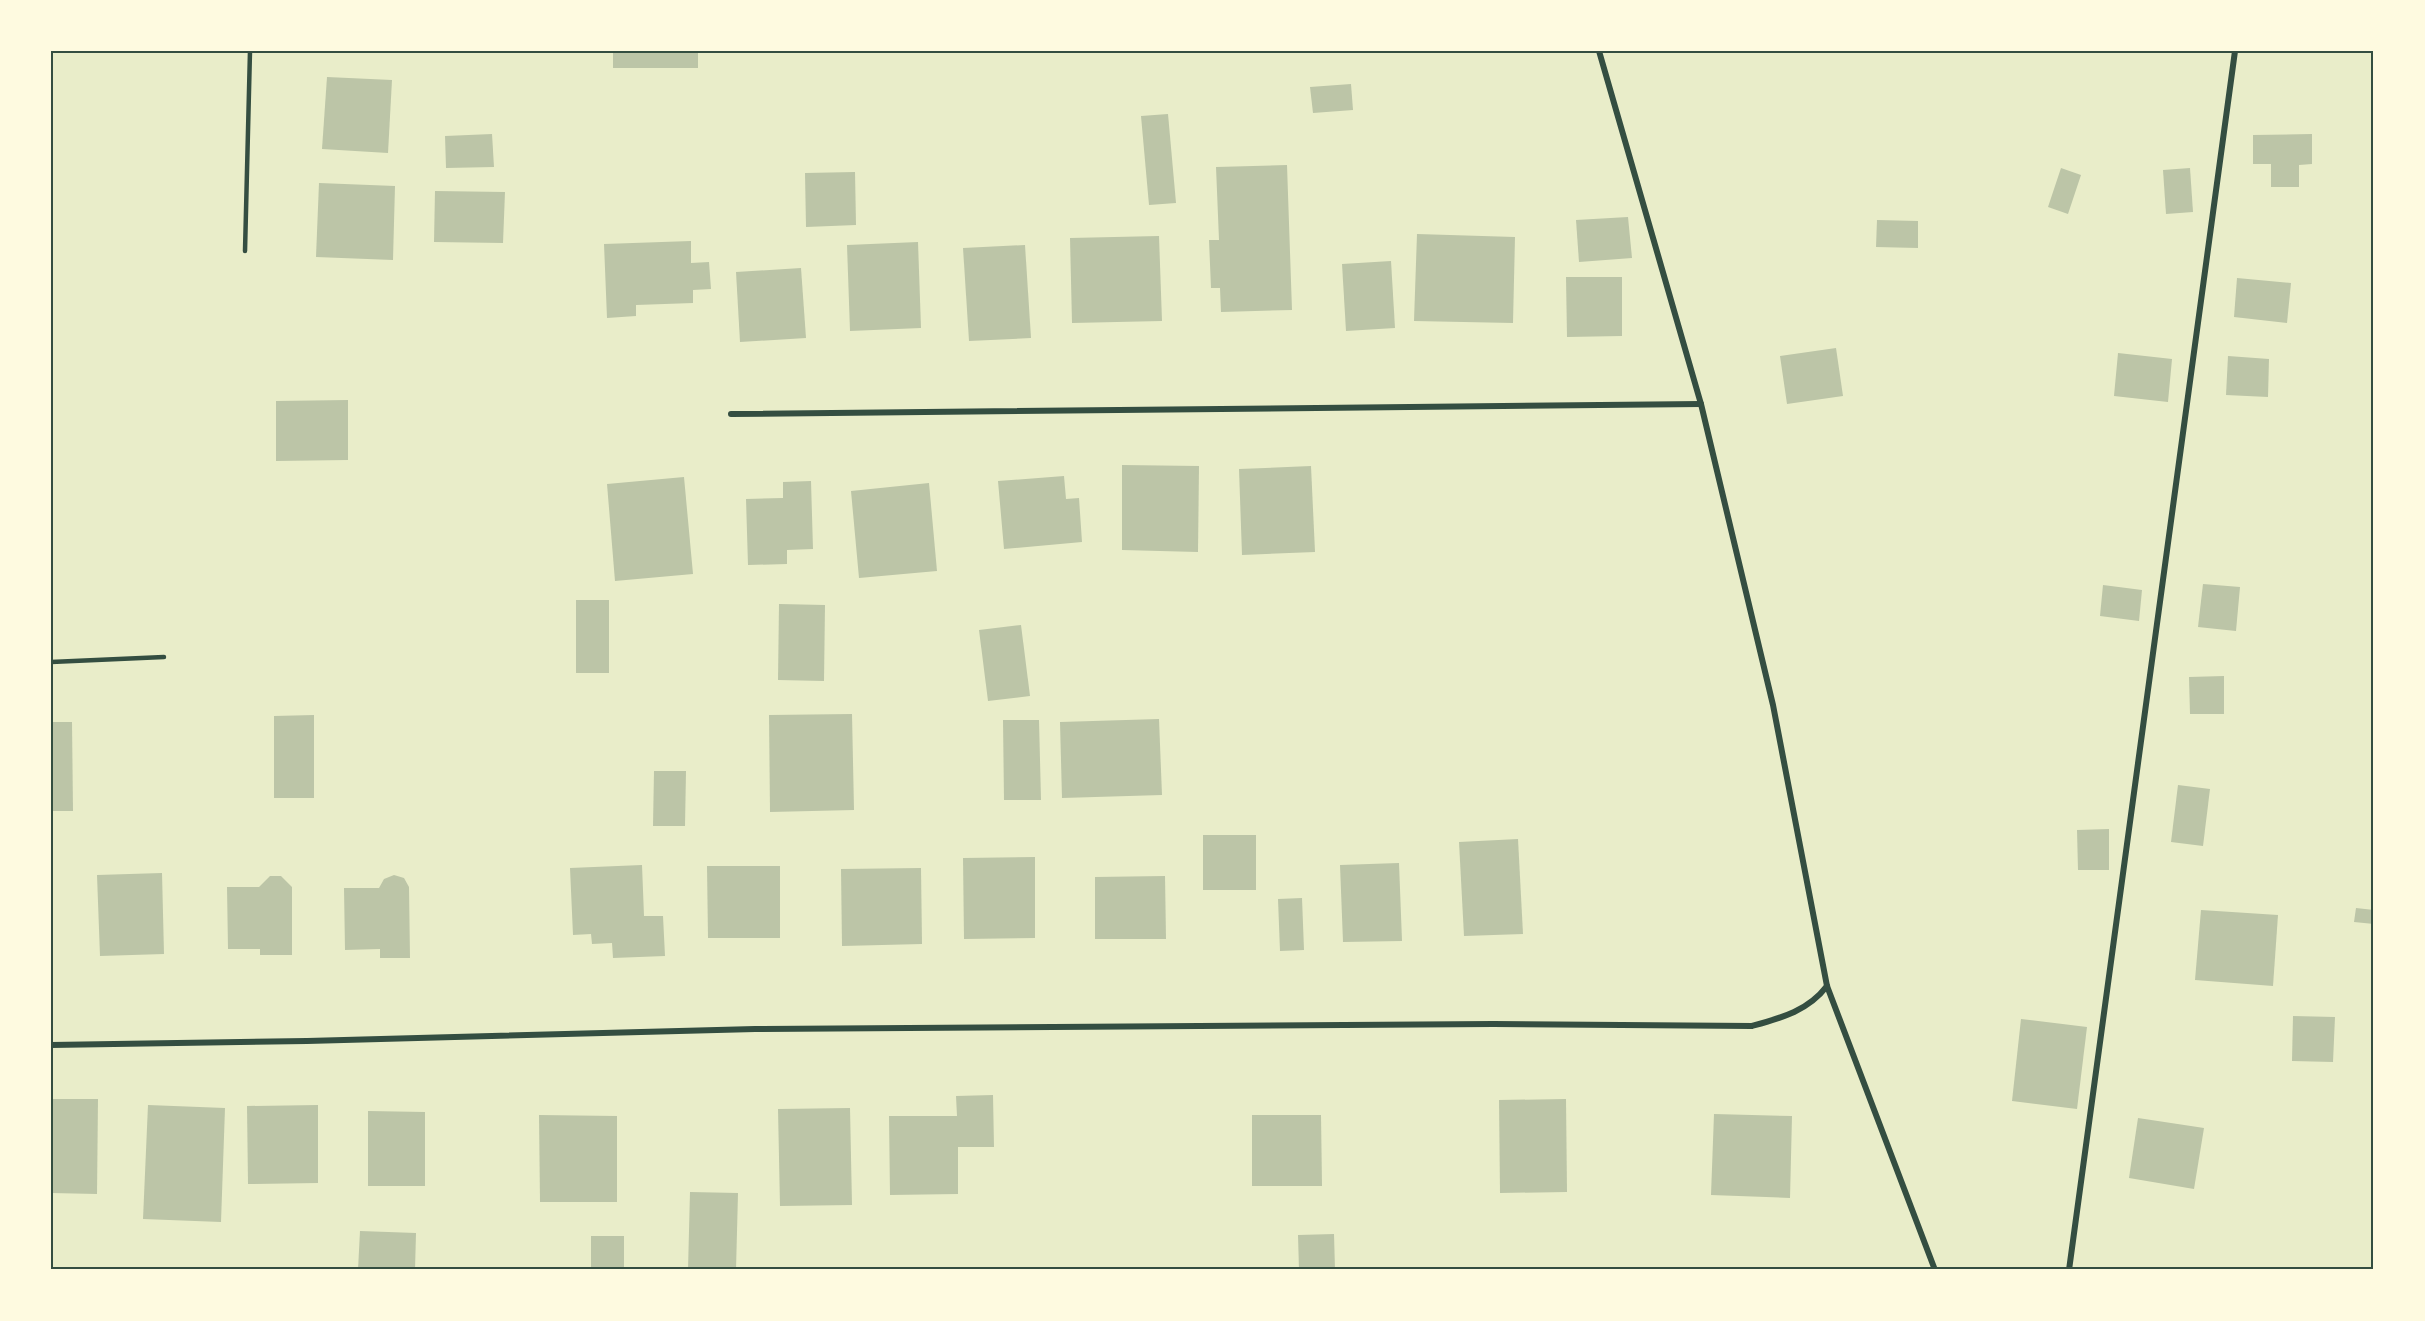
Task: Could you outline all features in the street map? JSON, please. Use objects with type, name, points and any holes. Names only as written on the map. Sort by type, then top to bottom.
[{"type":"street","points":[[1599,51],[1701,404],[1773,705],[1827,986],[1904,1194],[1935,1270]]},
{"type":"street","points":[[2069,1270],[2235,51]]},
{"type":"street","points":[[731,414],[1701,404]]},
{"type":"street","points":[[51,1045],[778,1029],[1481,1024],[1752,1026],[1780,1019],[1805,1007],[1816,999],[1827,986]]},
{"type":"lane","points":[[244,251],[250,51]]},
{"type":"lane","points":[[51,662],[164,657]]},
{"type":"building","points":[[613,51],[698,51],[698,68],[613,68]]},
{"type":"building","points":[[327,77],[392,80],[388,153],[322,149]]},
{"type":"building","points":[[1351,84],[1353,110],[1313,113],[1310,87]]},
{"type":"building","points":[[1168,114],[1176,203],[1149,205],[1141,116]]},
{"type":"building","points":[[492,134],[494,167],[446,168],[445,136]]},
{"type":"building","points":[[2312,134],[2312,164],[2299,165],[2299,187],[2271,187],[2271,164],[2253,164],[2253,135]]},
{"type":"building","points":[[1287,165],[1292,310],[1221,312],[1220,288],[1211,288],[1209,240],[1219,240],[1216,167]]},
{"type":"building","points":[[2061,168],[2081,175],[2068,214],[2048,207]]},
{"type":"building","points":[[2190,168],[2193,212],[2166,214],[2163,170]]},
{"type":"building","points":[[855,172],[856,225],[806,227],[805,173]]},
{"type":"building","points":[[319,183],[395,186],[393,260],[316,257]]},
{"type":"building","points":[[435,191],[505,192],[503,243],[434,242]]},
{"type":"building","points":[[1628,217],[1632,258],[1579,262],[1576,220]]},
{"type":"building","points":[[1877,220],[1918,221],[1918,248],[1876,247]]},
{"type":"building","points":[[1417,234],[1515,237],[1513,323],[1414,321]]},
{"type":"building","points":[[1159,236],[1162,321],[1072,323],[1070,238]]},
{"type":"building","points":[[691,241],[691,263],[709,262],[711,289],[693,290],[693,303],[636,305],[636,316],[607,318],[604,244]]},
{"type":"building","points":[[918,242],[921,328],[850,331],[847,245]]},
{"type":"building","points":[[1025,245],[1031,338],[969,341],[963,248]]},
{"type":"building","points":[[1391,261],[1395,328],[1346,331],[1342,264]]},
{"type":"building","points":[[801,268],[806,338],[740,342],[736,272]]},
{"type":"building","points":[[1566,277],[1622,277],[1622,336],[1567,337]]},
{"type":"building","points":[[2237,278],[2291,283],[2287,323],[2234,317]]},
{"type":"building","points":[[1836,348],[1843,396],[1787,404],[1780,356]]},
{"type":"building","points":[[2118,353],[2172,359],[2168,402],[2114,396]]},
{"type":"building","points":[[2228,356],[2269,359],[2268,397],[2226,395]]},
{"type":"building","points":[[348,400],[348,460],[276,461],[276,401]]},
{"type":"building","points":[[1122,465],[1199,466],[1198,552],[1122,550]]},
{"type":"building","points":[[1311,466],[1315,552],[1242,555],[1239,469]]},
{"type":"building","points":[[1064,476],[1066,499],[1079,498],[1082,542],[1004,549],[998,481]]},
{"type":"building","points":[[684,477],[693,574],[615,581],[607,484]]},
{"type":"building","points":[[811,481],[813,549],[787,550],[787,564],[748,565],[746,499],[783,498],[783,482]]},
{"type":"building","points":[[929,483],[937,571],[859,578],[851,491]]},
{"type":"building","points":[[2203,584],[2240,587],[2236,631],[2198,627]]},
{"type":"building","points":[[2103,585],[2142,590],[2139,621],[2100,616]]},
{"type":"building","points":[[576,600],[609,600],[609,673],[576,673]]},
{"type":"building","points":[[779,604],[825,605],[824,681],[778,680]]},
{"type":"building","points":[[1021,625],[1030,696],[988,701],[979,630]]},
{"type":"building","points":[[2224,676],[2224,714],[2190,714],[2189,677]]},
{"type":"building","points":[[852,714],[854,810],[770,812],[769,715]]},
{"type":"building","points":[[314,715],[314,798],[274,798],[274,716]]},
{"type":"building","points":[[1159,719],[1162,795],[1062,798],[1060,722]]},
{"type":"building","points":[[1003,720],[1039,720],[1041,800],[1004,800]]},
{"type":"building","points":[[51,722],[72,722],[73,811],[51,811]]},
{"type":"building","points":[[654,771],[686,771],[685,826],[653,826]]},
{"type":"building","points":[[2178,785],[2210,789],[2203,846],[2171,842]]},
{"type":"building","points":[[2109,829],[2109,870],[2078,870],[2077,830]]},
{"type":"building","points":[[1203,835],[1256,835],[1256,890],[1203,890]]},
{"type":"building","points":[[1518,839],[1523,934],[1464,936],[1459,842]]},
{"type":"building","points":[[1035,857],[1035,938],[964,939],[963,858]]},
{"type":"building","points":[[1399,863],[1402,941],[1343,942],[1340,865]]},
{"type":"building","points":[[642,865],[644,916],[663,916],[665,956],[613,958],[612,943],[592,944],[591,934],[573,935],[570,868]]},
{"type":"building","points":[[707,866],[780,866],[780,938],[708,938]]},
{"type":"building","points":[[921,868],[922,944],[842,946],[841,869]]},
{"type":"building","points":[[162,873],[164,954],[100,956],[97,875]]},
{"type":"building","points":[[394,875],[404,878],[409,887],[410,958],[380,958],[380,949],[345,950],[344,888],[379,888],[384,879]]},
{"type":"building","points":[[270,876],[281,876],[292,887],[292,955],[260,955],[260,949],[228,949],[227,887],[259,887]]},
{"type":"building","points":[[1165,876],[1166,939],[1095,939],[1095,877]]},
{"type":"building","points":[[1302,898],[1304,950],[1280,951],[1278,899]]},
{"type":"building","points":[[2356,908],[2374,910],[2374,924],[2354,922]]},
{"type":"building","points":[[2201,910],[2278,915],[2273,986],[2195,980]]},
{"type":"building","points":[[2293,1016],[2335,1017],[2333,1062],[2292,1061]]},
{"type":"building","points":[[2021,1019],[2087,1027],[2077,1109],[2012,1101]]},
{"type":"building","points":[[993,1095],[994,1147],[958,1147],[958,1194],[890,1195],[889,1116],[957,1116],[956,1096]]},
{"type":"building","points":[[51,1099],[98,1099],[97,1194],[51,1193]]},
{"type":"building","points":[[1566,1099],[1567,1192],[1500,1193],[1499,1100]]},
{"type":"building","points":[[148,1105],[225,1108],[221,1222],[143,1219]]},
{"type":"building","points":[[318,1105],[318,1183],[248,1184],[247,1106]]},
{"type":"building","points":[[850,1108],[852,1205],[780,1206],[778,1109]]},
{"type":"building","points":[[368,1111],[425,1112],[425,1186],[368,1186]]},
{"type":"building","points":[[1714,1114],[1792,1116],[1790,1198],[1711,1195]]},
{"type":"building","points":[[539,1115],[617,1116],[617,1202],[540,1202]]},
{"type":"building","points":[[1252,1115],[1321,1115],[1322,1186],[1252,1186]]},
{"type":"building","points":[[2138,1118],[2204,1128],[2194,1189],[2129,1178]]},
{"type":"building","points":[[690,1192],[738,1193],[736,1270],[688,1270]]},
{"type":"building","points":[[360,1231],[416,1233],[415,1270],[358,1270]]},
{"type":"building","points":[[1334,1234],[1335,1270],[1299,1270],[1298,1235]]},
{"type":"building","points":[[591,1236],[624,1236],[624,1270],[591,1270]]}]
